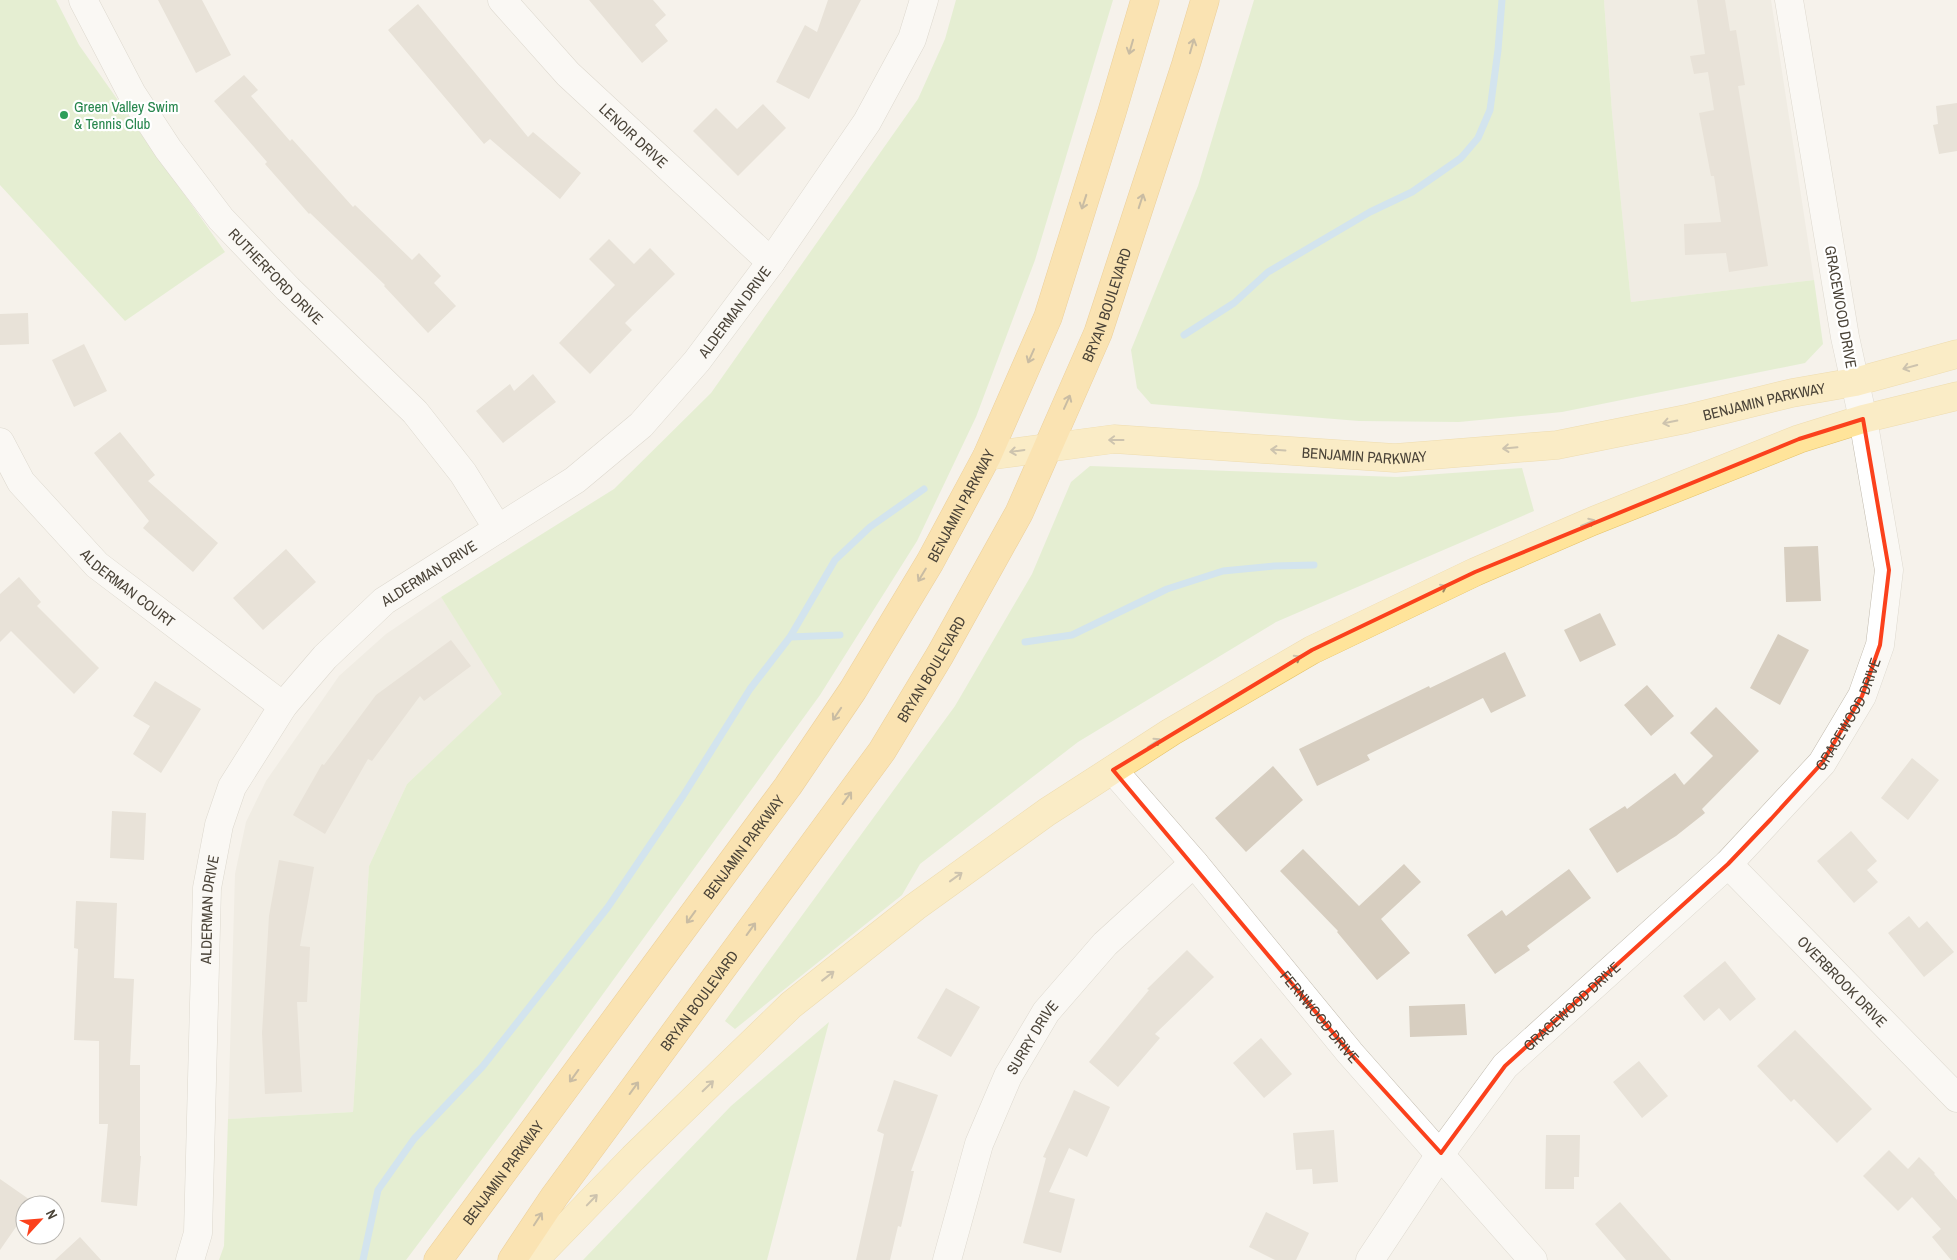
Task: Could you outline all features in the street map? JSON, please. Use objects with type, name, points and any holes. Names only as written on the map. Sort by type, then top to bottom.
[{"type":"highway","points":[[987,456],[1048,317],[1112,112],[1144,0]]},
{"type":"highway","name":"BRYAN BOULEVARD","points":[[512,1260],[554,1196],[882,751],[940,655],[1020,513],[1098,333],[1205,0]]},
{"type":"highway","name":"BENJAMIN PARKWAY","points":[[438,1260],[788,786],[848,698],[930,562],[987,456]]},
{"type":"main road","name":"BENJAMIN PARKWAY","points":[[987,456],[1114,439],[1395,458],[1557,445],[1686,419],[1792,393],[1855,382],[1957,354]]},
{"type":"main road","points":[[534,1260],[633,1158],[791,1005],[915,907],[1047,812],[1170,732],[1312,650],[1475,572],[1593,521],[1781,446],[1863,419],[1957,396]]},
{"type":"street","name":"RUTHERFORD DRIVE","points":[[83,0],[132,94],[168,149],[222,219],[288,289],[415,412],[463,473],[498,529]]},
{"type":"street","name":"LENOIR DRIVE","points":[[502,0],[568,74],[771,262]]},
{"type":"street","name":"ALDERMAN DRIVE","points":[[190,1260],[198,1233],[207,888],[219,825],[232,787],[283,706],[325,657],[384,601],[575,480],[641,425],[697,361],[771,262],[867,122],[912,39],[924,0]]},
{"type":"street","name":"GRACEWOOD DRIVE","points":[[1370,1260],[1441,1154],[1505,1066],[1728,864],[1822,763],[1862,696],[1880,645],[1889,570],[1863,419],[1845,337],[1789,0]]},
{"type":"street","name":"ALDERMAN COURT","points":[[0,442],[21,482],[97,565],[283,706]]},
{"type":"street","name":"FERNWOOD DRIVE","points":[[1113,770],[1194,863],[1350,1053],[1533,1260]]},
{"type":"street","name":"SURRY DRIVE","points":[[947,1260],[979,1144],[1008,1076],[1046,1012],[1105,944],[1194,863]]},
{"type":"street","name":"OVERBROOK DRIVE","points":[[1728,864],[1957,1098]]},
{"type":"highlighted area","points":[[1863,419],[1889,570],[1880,645],[1862,696],[1822,763],[1771,819],[1728,864],[1505,1066],[1441,1153],[1350,1053],[1113,770],[1312,650],[1475,572],[1799,439]]},
{"type":"shaded area","points":[[1604,0],[1771,0],[1814,280],[1631,302],[1612,112]]},
{"type":"shaded area","points":[[441,597],[503,694],[407,784],[369,866],[353,1112],[228,1119],[235,874],[246,822],[266,781],[339,676],[386,634]]},
{"type":"green space","name":"Green Valley Swim & Tennis Club","points":[[0,0],[56,0],[79,45],[225,252],[125,321],[0,185]]},
{"type":"green space","points":[[956,0],[1113,0],[1035,260],[976,417],[917,541],[820,695],[513,1118],[406,1260],[219,1260],[224,1246],[228,1119],[353,1112],[369,866],[407,784],[502,694],[441,597],[614,489],[711,393],[918,99],[945,39]]},
{"type":"green space","points":[[1254,0],[1604,0],[1612,112],[1631,302],[1814,280],[1823,344],[1805,363],[1562,412],[1459,422],[1359,421],[1151,404],[1137,388],[1131,350],[1198,186]]},
{"type":"green space","points":[[1090,466],[1397,477],[1522,468],[1534,511],[1276,622],[1078,742],[920,864],[902,895],[735,1029],[725,1021],[955,706],[1032,574],[1071,482]]},
{"type":"green space","points":[[829,1022],[767,1260],[583,1260],[731,1106]]},
{"type":"building","points":[[158,0],[202,0],[231,55],[196,73]]},
{"type":"building","points":[[589,0],[653,0],[666,15],[655,25],[668,41],[642,63]]},
{"type":"building","points":[[828,0],[861,0],[809,99],[776,82],[805,25],[817,32]]},
{"type":"building","points":[[1697,0],[1725,0],[1730,31],[1736,30],[1745,85],[1738,86],[1768,266],[1729,272],[1726,253],[1685,255],[1684,224],[1721,222],[1714,176],[1711,176],[1699,113],[1714,110],[1708,72],[1694,74],[1690,56],[1705,54]]},
{"type":"building","points":[[418,4],[528,137],[533,132],[581,173],[560,199],[490,139],[484,144],[388,30]]},
{"type":"building","points":[[244,75],[258,90],[251,96],[290,141],[292,139],[353,207],[355,205],[412,260],[419,253],[441,276],[434,283],[456,306],[428,333],[385,285],[309,214],[265,164],[267,162],[214,101]]},
{"type":"building","points":[[1957,103],[1957,151],[1939,154],[1933,125],[1938,124],[1936,106]]},
{"type":"building","points":[[763,104],[786,128],[738,176],[693,131],[716,108],[737,129]]},
{"type":"building","points":[[609,239],[634,264],[650,248],[675,274],[625,323],[632,330],[590,374],[559,343],[615,285],[589,259]]},
{"type":"building","points":[[28,313],[29,344],[0,345],[0,314]]},
{"type":"building","points":[[84,344],[107,391],[74,407],[52,360]]},
{"type":"building","points":[[533,374],[556,402],[503,443],[476,411],[510,384],[514,391]]},
{"type":"building","points":[[120,432],[155,475],[148,481],[218,543],[193,572],[143,528],[149,521],[94,453]]},
{"type":"building","points":[[1818,546],[1821,601],[1786,602],[1784,547]]},
{"type":"building","points":[[286,549],[316,582],[263,630],[233,598]]},
{"type":"building","points":[[19,577],[41,602],[37,606],[99,668],[74,694],[11,631],[0,642],[0,594]]},
{"type":"building","points":[[1600,613],[1616,645],[1580,662],[1564,630]]},
{"type":"building","points":[[1778,634],[1809,650],[1780,705],[1750,688]]},
{"type":"building","points":[[451,640],[471,666],[424,701],[420,696],[372,761],[368,759],[325,834],[293,815],[322,764],[324,765],[376,695]]},
{"type":"building","points":[[1505,652],[1526,696],[1491,713],[1483,698],[1367,755],[1370,760],[1317,786],[1299,749],[1429,686],[1430,688]]},
{"type":"building","points":[[155,681],[201,709],[161,773],[133,754],[150,726],[133,716]]},
{"type":"building","points":[[1647,685],[1674,716],[1651,736],[1624,705]]},
{"type":"building","points":[[1716,707],[1759,751],[1702,809],[1705,813],[1676,836],[1617,873],[1589,829],[1625,806],[1627,809],[1675,773],[1684,785],[1713,756],[1690,733]]},
{"type":"building","points":[[1912,758],[1939,780],[1908,820],[1881,798]]},
{"type":"building","points":[[1273,766],[1303,800],[1246,852],[1215,818]]},
{"type":"building","points":[[112,811],[146,813],[144,860],[110,858]]},
{"type":"building","points":[[1851,831],[1877,861],[1867,870],[1878,882],[1854,903],[1817,861]]},
{"type":"building","points":[[1303,849],[1359,906],[1404,864],[1421,882],[1381,919],[1410,953],[1377,980],[1338,931],[1280,871]]},
{"type":"building","points":[[279,860],[314,867],[300,946],[310,947],[307,1002],[297,1002],[302,1092],[265,1094],[262,1033],[269,916]]},
{"type":"building","points":[[1569,869],[1591,898],[1527,946],[1530,950],[1495,974],[1467,935],[1502,910],[1506,916]]},
{"type":"building","points":[[76,901],[117,903],[114,978],[134,979],[130,1065],[140,1065],[141,1156],[137,1206],[101,1202],[108,1124],[99,1124],[99,1041],[74,1040],[78,949],[74,948]]},
{"type":"building","points":[[1909,916],[1919,928],[1927,921],[1954,952],[1924,977],[1888,933]]},
{"type":"building","points":[[1187,950],[1214,977],[1155,1034],[1160,1038],[1118,1087],[1089,1062],[1149,990],[1147,989]]},
{"type":"building","points":[[1725,961],[1756,999],[1730,1021],[1719,1008],[1704,1021],[1683,996]]},
{"type":"building","points":[[946,988],[980,1007],[951,1057],[917,1038]]},
{"type":"building","points":[[1465,1004],[1467,1035],[1410,1037],[1409,1006]]},
{"type":"building","points":[[1795,1030],[1872,1109],[1837,1143],[1794,1099],[1791,1102],[1757,1066]]},
{"type":"building","points":[[1261,1038],[1292,1074],[1264,1098],[1233,1063]]},
{"type":"building","points":[[1639,1061],[1668,1096],[1642,1118],[1613,1082]]},
{"type":"building","points":[[894,1080],[938,1095],[911,1171],[914,1171],[901,1227],[898,1226],[890,1260],[856,1260],[884,1134],[877,1131]]},
{"type":"building","points":[[1074,1090],[1110,1107],[1087,1157],[1069,1148],[1049,1192],[1075,1199],[1061,1253],[1023,1243],[1046,1158],[1043,1157]]},
{"type":"building","points":[[1334,1130],[1338,1182],[1313,1184],[1312,1169],[1296,1170],[1293,1133]]},
{"type":"building","points":[[1546,1135],[1580,1135],[1579,1177],[1574,1177],[1574,1189],[1545,1189]]},
{"type":"building","points":[[1889,1150],[1908,1169],[1919,1157],[1957,1200],[1957,1260],[1951,1260],[1932,1237],[1941,1229],[1912,1197],[1898,1211],[1863,1176]]},
{"type":"building","points":[[0,1179],[23,1195],[15,1195],[15,1228],[0,1250]]},
{"type":"building","points":[[1620,1202],[1671,1260],[1626,1260],[1595,1224]]},
{"type":"building","points":[[1266,1212],[1309,1233],[1296,1260],[1275,1260],[1249,1247]]},
{"type":"building","points":[[80,1237],[101,1260],[55,1260]]},
{"type":"waterway","points":[[1184,335],[1234,303],[1268,272],[1370,212],[1412,192],[1461,158],[1478,138],[1490,110],[1502,0]]},
{"type":"waterway","points":[[363,1260],[378,1190],[414,1139],[483,1066],[608,907],[683,796],[750,689],[790,637],[835,560],[870,527],[924,489]]},
{"type":"waterway","points":[[1025,642],[1072,635],[1167,589],[1223,571],[1274,566],[1314,565]]},
{"type":"waterway","points":[[790,637],[840,635]]},
{"type":"place","name":"Green Valley Swim & Tennis Club","points":[[64,115]]}]
